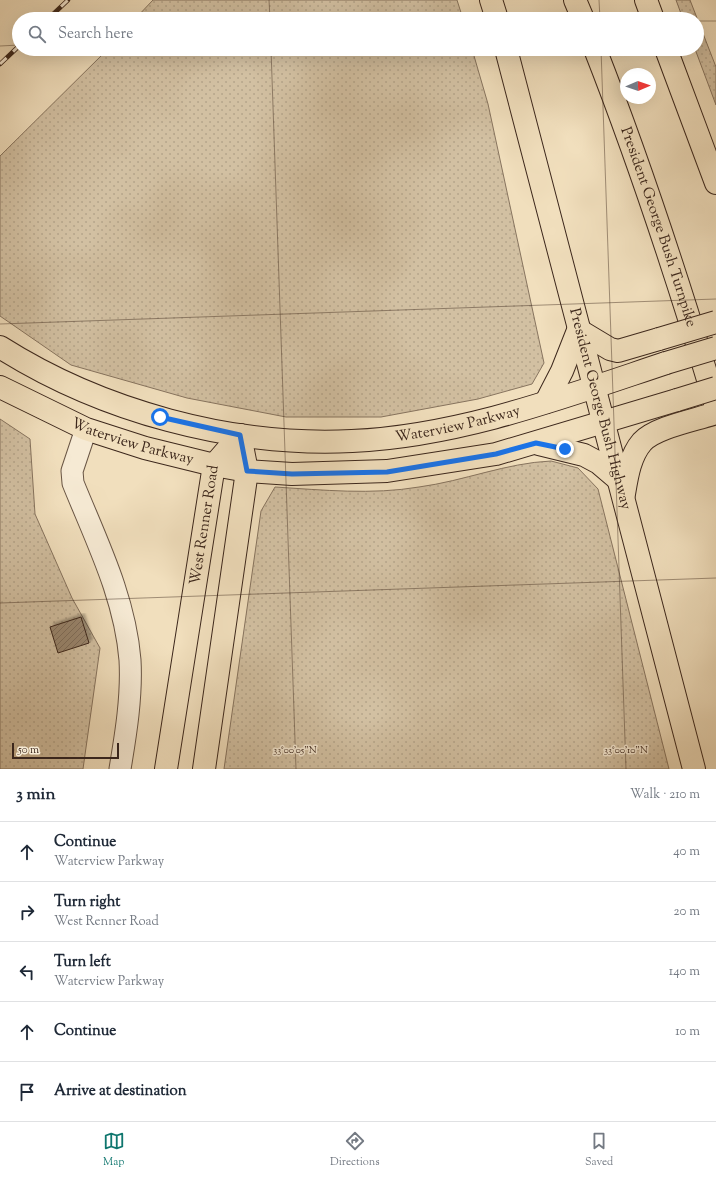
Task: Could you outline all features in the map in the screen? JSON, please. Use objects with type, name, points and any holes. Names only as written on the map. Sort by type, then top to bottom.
[{"type":"main road","points":[[491,0],[495,12]]},
{"type":"main road","points":[[575,0],[580,12]]},
{"type":"main road","points":[[646,0],[650,12]]},
{"type":"main road","name":"President George Bush Highway","points":[[508,56],[694,769]]},
{"type":"main road","name":"President George Bush Turnpike","points":[[598,56],[655,211],[716,406]]},
{"type":"main road","points":[[669,56],[716,183]]},
{"type":"main road","points":[[546,402],[562,371],[580,329],[610,349],[618,351],[716,322]]},
{"type":"main road","name":"Waterview Parkway","points":[[0,347],[25,363],[71,386],[129,408],[175,421],[240,435],[306,441],[353,441],[446,428],[546,402],[716,348]]},
{"type":"main road","name":"Waterview Parkway","points":[[0,386],[86,429],[145,448],[214,465],[247,471],[292,474],[387,472],[496,454],[604,423],[716,388]]},
{"type":"main road","points":[[536,443],[584,455],[598,463],[621,489],[633,456],[642,442],[655,433],[716,414]]},
{"type":"main road","name":"West Renner Road","points":[[166,769],[214,465],[240,435]]},
{"type":"main road","name":"West Renner Road","points":[[204,769],[247,471],[240,435]]},
{"type":"lane","points":[[86,429],[72,471],[73,483],[111,574],[124,620],[130,659],[128,721],[120,769]]},
{"type":"shaded area","points":[[153,0],[457,0],[461,12],[142,12]]},
{"type":"shaded area","points":[[676,0],[690,0],[695,12],[680,12]]},
{"type":"shaded area","points":[[704,36],[716,67],[716,105],[698,56],[704,56]]},
{"type":"shaded area","points":[[101,56],[474,56],[488,104],[544,363],[532,384],[478,399],[381,417],[286,417],[187,398],[71,365],[0,316],[0,156]]},
{"type":"shaded area","points":[[0,419],[30,439],[35,514],[72,598],[100,648],[83,769],[0,769]]},
{"type":"shaded area","points":[[551,461],[578,468],[598,489],[669,769],[224,769],[261,511],[275,487],[347,491],[383,491],[436,484],[518,465]]},
{"type":"building","points":[[81,617],[89,643],[58,653],[50,627]]},
{"type":"railway","points":[[55,12],[68,0]]},
{"type":"railway","points":[[0,64],[12,53]]},
{"type":"route","points":[[160,417],[240,435],[247,471],[292,474],[387,472],[496,454],[536,443],[565,449]]}]
